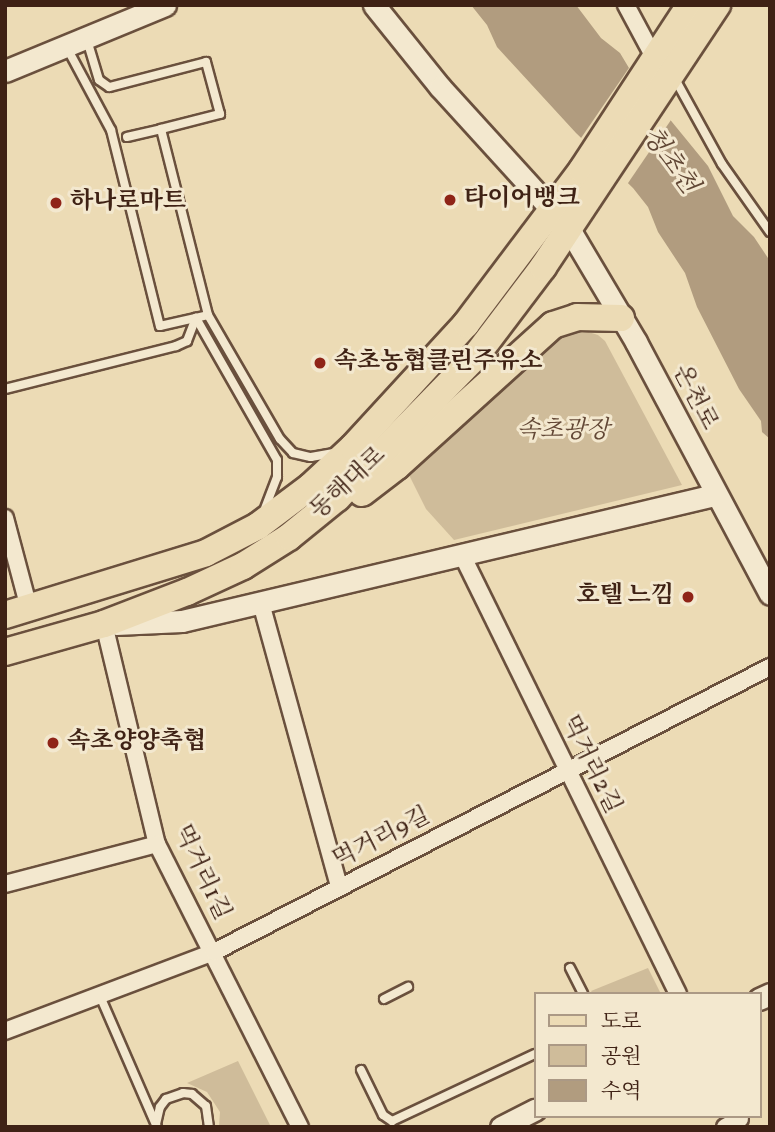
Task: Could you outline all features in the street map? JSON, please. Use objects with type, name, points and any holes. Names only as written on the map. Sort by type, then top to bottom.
[{"type":"main road","points":[[590,178],[660,70],[690,5]]},
{"type":"main road","points":[[660,70],[717,5]]},
{"type":"main road","name":"동해대로","points":[[17,612],[189,559],[258,526],[311,486],[353,447],[466,324],[551,207],[590,178]]},
{"type":"main road","name":"동해대로","points":[[5,652],[103,624],[187,592],[243,566],[289,537],[337,498],[475,357],[569,229],[590,178]]},
{"type":"main road","points":[[289,537],[357,497],[397,466],[553,325],[577,317],[621,318]]},
{"type":"street","points":[[5,71],[165,5]]},
{"type":"street","name":"온천로","points":[[374,5],[440,87],[569,229],[621,318],[770,594]]},
{"type":"street","points":[[626,5],[660,70]]},
{"type":"street","points":[[103,624],[182,621],[463,557],[715,495]]},
{"type":"street","points":[[5,518],[17,612]]},
{"type":"street","name":"먹거리2길","points":[[463,557],[677,992]]},
{"type":"street","points":[[261,603],[339,887]]},
{"type":"street","name":"먹거리1길","points":[[103,624],[158,844],[300,1127]]},
{"type":"street","name":"먹거리9길","points":[[5,1031],[214,952],[770,667]]},
{"type":"street","points":[[5,884],[158,844]]},
{"type":"street","points":[[501,1127],[534,1110]]},
{"type":"street","points":[[725,1127],[741,1121]]},
{"type":"lane","points":[[86,37],[99,80],[109,87],[206,62],[220,114],[127,138]]},
{"type":"lane","points":[[66,46],[111,130],[160,326],[208,315]]},
{"type":"lane","points":[[660,70],[770,232]]},
{"type":"lane","points":[[161,129],[208,315],[280,439],[293,453],[311,457],[353,447]]},
{"type":"lane","points":[[5,389],[176,346],[187,341],[196,318]]},
{"type":"lane","points":[[196,318],[277,460],[277,477],[258,526]]},
{"type":"lane","points":[[570,968],[582,992]]},
{"type":"lane","points":[[384,999],[408,987]]},
{"type":"lane","points":[[100,996],[157,1127]]},
{"type":"lane","points":[[361,1070],[383,1115],[393,1121],[534,1054]]},
{"type":"lane","points":[[157,1127],[160,1107],[166,1099],[183,1093],[192,1094],[206,1106],[209,1127]]},
{"type":"green space","name":"속초광장","points":[[579,329],[598,335],[605,341],[682,485],[454,540],[426,509],[406,469],[553,334]]},
{"type":"green space","points":[[648,968],[660,992],[592,992]]},
{"type":"green space","points":[[238,1061],[271,1127],[219,1127],[220,1112],[207,1092],[187,1083]]},
{"type":"water","name":"청초천","points":[[471,5],[576,5],[601,38],[620,53],[632,73],[708,166],[733,216],[754,237],[770,261],[770,439],[762,432],[761,421],[739,389],[697,307],[685,273],[658,232],[648,207],[633,188],[576,133],[497,47],[487,25]]},
{"type":"pier","points":[[631,65],[673,117],[626,186],[579,141]]},
{"type":"place","name":"타이어뱅크","points":[[450,200]]},
{"type":"place","name":"하나로마트","points":[[56,203]]},
{"type":"place","name":"속초농협클린주유소","points":[[320,363]]},
{"type":"place","name":"호텔 느낌","points":[[688,597]]},
{"type":"place","name":"속초양양축협","points":[[53,743]]}]
